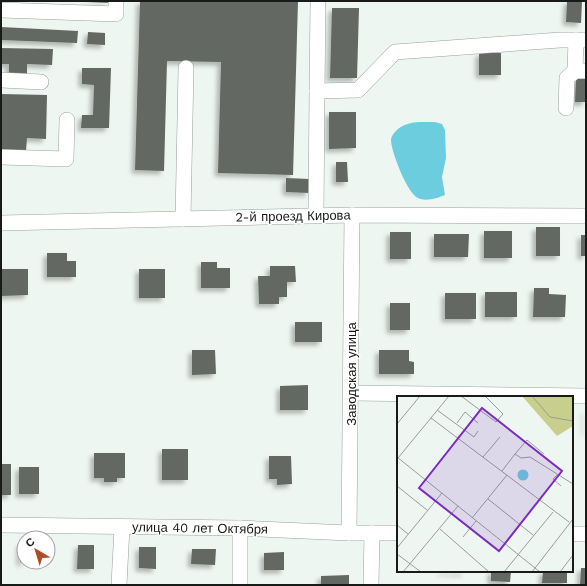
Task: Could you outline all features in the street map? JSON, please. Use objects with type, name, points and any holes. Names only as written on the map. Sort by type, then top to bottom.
[{"type":"street","points":[[1,10],[116,14],[116,1]]},
{"type":"street","points":[[316,215],[318,1]]},
{"type":"street","points":[[317,91],[358,90],[395,52],[560,40],[581,40],[581,71],[567,78],[566,108]]},
{"type":"street","points":[[183,218],[186,68]]},
{"type":"street","points":[[1,80],[41,82]]},
{"type":"street","points":[[1,157],[66,159],[68,120]]},
{"type":"street","name":"2-й проезд Кирова","points":[[1,223],[316,215],[586,216]]},
{"type":"street","name":"Заводская улица","points":[[349,533],[352,215]]},
{"type":"street","points":[[351,393],[586,396]]},
{"type":"street","name":"улица 40 лет Октября","points":[[1,525],[240,528],[349,533],[397,533]]},
{"type":"street","points":[[119,585],[122,527]]},
{"type":"street","points":[[240,528],[240,585]]},
{"type":"street","points":[[371,585],[372,533]]},
{"type":"street","points":[[573,534],[586,534]]},
{"type":"water","points":[[414,122],[435,122],[442,124],[445,130],[446,158],[442,177],[445,195],[424,200],[414,195],[409,188],[400,171],[391,139],[394,133],[404,125]]},
{"type":"building","points":[[109,1],[109,3],[86,2]]},
{"type":"building","points":[[140,1],[298,1],[293,175],[218,173],[221,62],[167,61],[164,171],[135,170]]},
{"type":"building","points":[[567,1],[582,1],[581,23],[566,22]]},
{"type":"building","points":[[332,8],[359,8],[357,78],[330,78]]},
{"type":"building","points":[[1,27],[78,31],[77,43],[1,40]]},
{"type":"building","points":[[88,32],[105,33],[105,45],[87,44]]},
{"type":"building","points":[[1,48],[53,49],[52,65],[27,64],[27,75],[9,74],[9,64],[1,64]]},
{"type":"building","points":[[479,53],[501,53],[501,75],[479,75]]},
{"type":"building","points":[[82,68],[111,68],[109,128],[81,128],[82,115],[93,115],[94,85],[82,84]]},
{"type":"building","points":[[576,78],[586,78],[586,102],[575,102]]},
{"type":"building","points":[[1,94],[47,95],[46,139],[27,138],[26,151],[1,151]]},
{"type":"building","points":[[329,112],[356,112],[356,148],[329,149]]},
{"type":"building","points":[[336,162],[347,162],[348,182],[336,182]]},
{"type":"building","points":[[286,178],[309,179],[309,193],[286,192]]},
{"type":"building","points":[[536,227],[560,227],[560,256],[536,256]]},
{"type":"building","points":[[484,231],[512,231],[512,258],[484,258]]},
{"type":"building","points":[[390,232],[411,232],[411,259],[390,259]]},
{"type":"building","points":[[434,234],[469,234],[468,257],[434,257]]},
{"type":"building","points":[[581,235],[586,235],[586,256],[581,256]]},
{"type":"building","points":[[47,253],[67,253],[67,261],[76,261],[76,277],[47,277]]},
{"type":"building","points":[[201,262],[217,262],[217,268],[230,268],[230,288],[201,288]]},
{"type":"building","points":[[270,266],[295,266],[296,282],[287,282],[287,297],[279,297],[279,304],[259,304],[258,276],[270,276]]},
{"type":"building","points":[[1,269],[28,269],[28,295],[1,296]]},
{"type":"building","points":[[139,269],[165,269],[165,298],[139,298]]},
{"type":"building","points":[[534,288],[549,288],[549,294],[566,295],[565,317],[533,317]]},
{"type":"building","points":[[485,292],[517,292],[517,317],[485,317]]},
{"type":"building","points":[[445,293],[476,293],[476,319],[445,319]]},
{"type":"building","points":[[390,303],[410,303],[410,330],[390,330]]},
{"type":"building","points":[[295,322],[322,322],[322,342],[295,342]]},
{"type":"building","points":[[192,350],[215,350],[216,374],[192,375]]},
{"type":"building","points":[[379,350],[409,350],[409,361],[414,362],[414,374],[379,374]]},
{"type":"building","points":[[308,385],[308,410],[280,410],[280,386]]},
{"type":"building","points":[[586,410],[586,433],[585,433]]},
{"type":"building","points":[[162,449],[188,449],[188,480],[162,480]]},
{"type":"building","points":[[94,453],[125,453],[125,478],[117,478],[117,482],[104,482],[104,478],[94,478]]},
{"type":"building","points":[[269,456],[291,456],[292,484],[277,485],[277,479],[269,479]]},
{"type":"building","points":[[1,464],[11,464],[11,495],[1,495]]},
{"type":"building","points":[[19,467],[39,467],[39,494],[19,494]]},
{"type":"building","points":[[78,545],[94,545],[94,569],[77,569]]},
{"type":"building","points":[[139,547],[156,547],[156,569],[139,568]]},
{"type":"building","points":[[192,549],[216,549],[215,565],[191,564]]},
{"type":"building","points":[[284,552],[284,570],[264,570],[264,553]]},
{"type":"building","points":[[581,568],[586,568],[586,585],[580,585]]},
{"type":"building","points":[[441,572],[465,572],[465,573]]},
{"type":"building","points":[[491,572],[511,572],[510,582],[491,581]]},
{"type":"building","points":[[543,572],[567,572],[567,583],[542,583]]},
{"type":"building","points":[[349,575],[349,585],[321,585],[321,576]]}]
